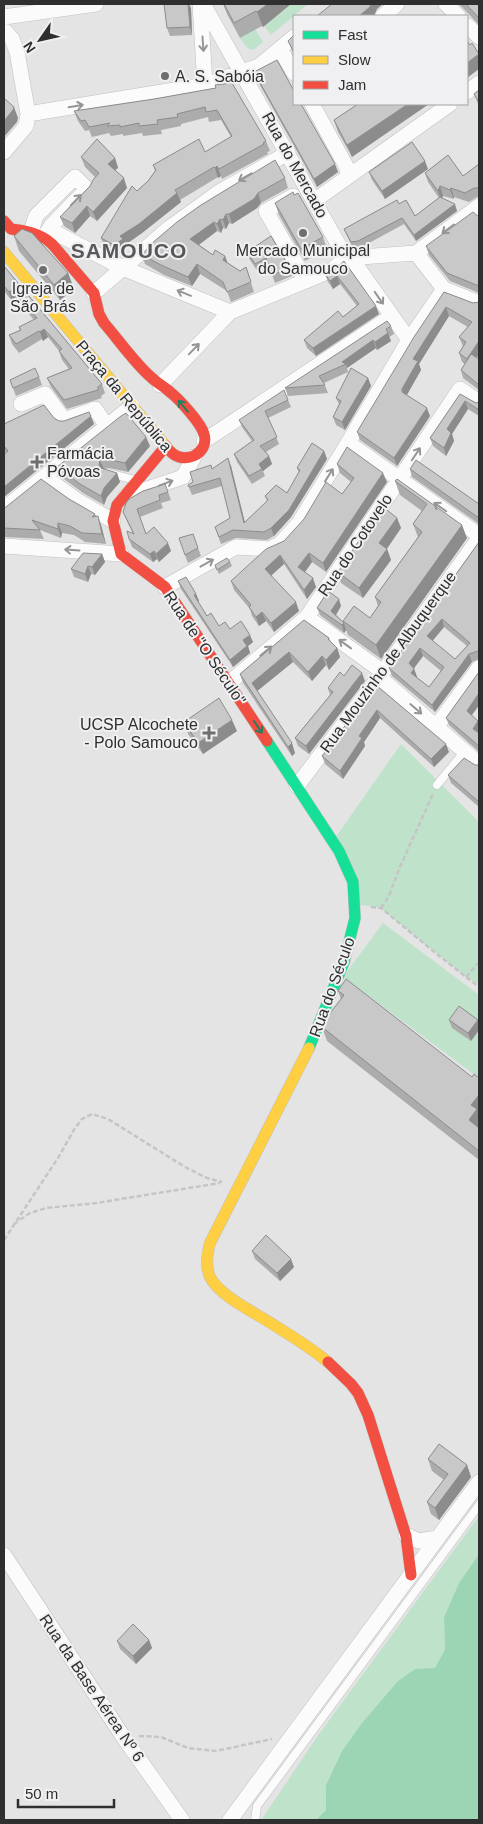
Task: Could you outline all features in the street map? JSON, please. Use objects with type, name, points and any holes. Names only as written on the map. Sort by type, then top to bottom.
[{"type":"street","points":[[4,10],[11,4]]},
{"type":"street","points":[[4,17],[89,4]]},
{"type":"street","points":[[202,4],[205,85]]},
{"type":"street","name":"Rua do Mercado","points":[[202,4],[349,258],[408,340]]},
{"type":"street","points":[[384,15],[397,4]]},
{"type":"street","points":[[446,4],[457,15]]},
{"type":"street","points":[[468,26],[479,37]]},
{"type":"street","points":[[4,30],[12,39],[17,52],[28,114],[26,126],[5,146]]},
{"type":"street","points":[[28,114],[205,85],[259,66],[293,38]]},
{"type":"street","points":[[280,49],[293,71]]},
{"type":"street","points":[[468,91],[479,83]]},
{"type":"street","points":[[313,105],[346,166],[349,176]]},
{"type":"street","points":[[324,105],[333,123],[340,118]]},
{"type":"street","points":[[306,281],[266,211],[311,194],[349,176],[449,105]]},
{"type":"street","points":[[37,234],[52,244],[94,293],[168,229],[219,192],[288,153]]},
{"type":"street","points":[[160,384],[230,312],[332,270],[349,258],[416,253],[478,207]]},
{"type":"street","points":[[6,229],[37,234],[56,233],[123,268],[230,312]]},
{"type":"street","name":"Praça da República","points":[[4,252],[173,455],[180,459],[194,457],[202,448],[204,441],[204,434],[199,425],[171,392],[151,378],[104,323],[99,314],[94,293]]},
{"type":"street","points":[[416,253],[444,289],[479,303]]},
{"type":"street","points":[[165,587],[236,547],[269,549],[280,544],[299,523],[348,444],[408,340],[444,289]]},
{"type":"street","points":[[204,441],[392,316]]},
{"type":"street","name":"Rua do Cotovelo","points":[[228,683],[307,617],[460,389],[479,402]]},
{"type":"street","points":[[21,404],[45,394],[64,420],[95,409],[107,426]]},
{"type":"street","points":[[4,510],[132,406]]},
{"type":"street","points":[[348,444],[400,478],[479,537]]},
{"type":"street","points":[[4,546],[121,554],[113,521],[118,505],[136,480],[166,446]]},
{"type":"street","points":[[126,496],[183,477],[194,457]]},
{"type":"street","points":[[45,477],[78,501],[113,521]]},
{"type":"street","name":"Rua Mouzinho de Albuquerque","points":[[297,786],[381,674],[479,537]]},
{"type":"street","name":"Rua de \"O Século\"","points":[[121,554],[165,587],[297,786]]},
{"type":"street","points":[[307,617],[381,674],[436,727],[479,764]]},
{"type":"street","points":[[436,727],[479,668]]},
{"type":"street","name":"Rua do Século","points":[[297,786],[340,851],[353,882],[355,918],[344,962],[313,1041],[238,1186],[207,1252],[206,1260],[209,1276],[213,1282],[336,1368],[353,1385],[367,1411],[406,1535],[411,1575]]},
{"type":"street","points":[[230,1820],[479,1482]]},
{"type":"street","points":[[406,1535],[419,1541],[438,1538]]},
{"type":"street","name":"Rua da Base Aérea Nº 6","points":[[4,1555],[122,1735],[182,1820]]},
{"type":"lane","points":[[108,473],[136,480]]},
{"type":"lane","points":[[437,785],[465,751]]},
{"type":"lane","points":[[255,1820],[257,1806],[479,1505]]},
{"type":"path","points":[[381,908],[389,896],[399,869],[437,785]]},
{"type":"path","points":[[354,904],[381,908],[479,987]]},
{"type":"path","points":[[466,977],[479,962]]},
{"type":"path","points":[[4,1240],[82,1119],[92,1114],[108,1119],[185,1167],[207,1178],[238,1186]]},
{"type":"path","points":[[12,1225],[30,1213],[46,1208],[96,1203],[222,1182]]},
{"type":"path","points":[[122,1735],[162,1737],[188,1748],[216,1751],[259,1743],[294,1733]]},
{"type":"green space","points":[[292,4],[308,4],[271,35],[264,26]]},
{"type":"green space","points":[[255,29],[263,42],[253,50],[247,47],[240,38]]},
{"type":"green space","points":[[401,744],[479,822],[479,984],[466,977],[381,908],[354,904],[333,841]]},
{"type":"green space","points":[[383,923],[479,995],[479,1078],[343,977]]},
{"type":"green space","points":[[479,1516],[479,1554],[459,1583],[444,1617],[445,1649],[435,1668],[397,1682],[362,1723],[342,1751],[326,1785],[326,1810],[316,1820],[261,1820],[319,1734]]},
{"type":"green space","points":[[479,1554],[479,1820],[316,1820],[326,1810],[326,1785],[342,1751],[362,1723],[397,1682],[415,1669],[435,1668],[445,1649],[444,1617],[459,1583]]},
{"type":"building","points":[[164,4],[188,4],[190,27],[167,28]]},
{"type":"building","points":[[224,4],[268,4],[257,12],[234,23]]},
{"type":"building","points":[[332,4],[371,4],[360,15],[318,15]]},
{"type":"building","points":[[466,4],[479,4],[479,18]]},
{"type":"building","points":[[293,36],[293,50],[288,41]]},
{"type":"building","points":[[468,42],[470,45],[472,43],[479,54],[468,62]]},
{"type":"building","points":[[277,60],[293,89],[293,105],[302,105],[335,164],[314,179],[254,72]]},
{"type":"building","points":[[232,83],[266,141],[264,144],[219,169],[217,166],[214,167],[175,190],[177,193],[139,224],[120,236],[123,239],[114,245],[101,238],[132,186],[137,191],[156,170],[153,165],[199,139],[205,152],[232,136],[217,110],[206,112],[205,107],[177,114],[178,117],[157,120],[158,124],[139,126],[139,123],[120,127],[120,125],[107,126],[110,123],[89,127],[85,120],[81,121],[74,111],[154,99],[216,88],[215,85]]},
{"type":"building","points":[[479,90],[479,102],[474,94]]},
{"type":"building","points":[[4,98],[14,107],[4,121]]},
{"type":"building","points":[[356,105],[407,105],[347,145],[334,120]]},
{"type":"building","points":[[97,139],[115,158],[108,164],[124,178],[93,212],[87,206],[72,223],[60,217],[90,186],[99,173],[81,157]]},
{"type":"building","points":[[412,142],[425,161],[382,191],[369,172]]},
{"type":"building","points":[[448,155],[463,176],[479,164],[479,188],[474,188],[465,193],[440,186],[438,191],[425,173]]},
{"type":"building","points":[[275,160],[285,178],[258,193],[254,199],[226,214],[223,220],[220,219],[217,224],[214,222],[190,239],[213,255],[215,250],[225,256],[223,260],[240,271],[246,267],[251,282],[227,292],[223,282],[197,264],[188,277],[142,255],[151,244],[177,222],[201,205]]},
{"type":"building","name":"Mercado Municipal do Samouco","points":[[293,192],[294,195],[298,193],[323,237],[301,249],[275,203]]},
{"type":"building","points":[[440,197],[455,204],[414,235],[402,218],[358,241],[351,242],[344,229],[397,200],[399,204],[406,200],[415,216]]},
{"type":"building","points":[[473,212],[479,217],[479,286],[447,273],[426,246]]},
{"type":"building","points":[[22,229],[32,233],[68,273],[54,285],[14,236]]},
{"type":"building","points":[[271,236],[290,268],[273,275],[266,258],[255,264],[247,252]]},
{"type":"building","points":[[344,261],[376,306],[313,348],[304,340],[338,311],[343,317],[359,304],[337,276],[330,281],[325,274],[335,269]]},
{"type":"building","points":[[4,266],[102,384],[98,387],[98,390],[64,400],[47,378],[72,368],[59,351],[62,349],[44,329],[16,344],[9,335],[21,330],[19,327],[37,318],[12,290],[9,292],[4,286]]},
{"type":"building","points":[[444,292],[473,303],[479,302],[479,341],[467,359],[459,353],[466,342],[459,337],[472,322],[446,307],[413,359],[418,361],[402,389],[402,392],[427,408],[394,458],[357,432],[414,337]]},
{"type":"building","points":[[387,321],[391,326],[386,329],[388,333],[375,342],[373,340],[342,362],[346,364],[319,376],[325,385],[285,388]]},
{"type":"building","points":[[471,354],[479,359],[479,385],[461,370]]},
{"type":"building","points":[[35,368],[39,377],[13,388],[10,380]]},
{"type":"building","points":[[351,368],[368,378],[342,422],[333,417],[341,401],[336,398]]},
{"type":"building","points":[[284,390],[288,400],[265,411],[277,437],[260,446],[269,456],[259,464],[262,469],[249,476],[234,454],[254,440],[239,420]]},
{"type":"building","points":[[460,394],[476,403],[479,402],[479,410],[465,401],[447,429],[451,433],[444,448],[430,438]]},
{"type":"building","points":[[44,405],[54,418],[59,421],[89,412],[91,416],[4,487],[4,455],[8,451],[4,446],[4,424]]},
{"type":"building","points":[[126,413],[146,437],[125,463],[106,459],[100,461],[99,465],[101,468],[117,473],[104,488],[101,496],[80,484],[57,467],[121,416]]},
{"type":"building","points":[[312,443],[324,451],[289,510],[271,528],[264,532],[233,530],[219,537],[215,527],[230,518],[220,478],[189,487],[188,485],[193,482],[190,472],[211,465],[212,469],[228,458],[244,523],[268,500],[265,496],[276,485],[287,493],[300,470],[297,468]]},
{"type":"building","points":[[347,447],[383,473],[323,563],[309,553],[298,567],[313,578],[304,590],[280,555],[265,569],[296,602],[271,623],[262,612],[256,617],[249,607],[251,605],[231,581],[266,549],[284,541],[304,519],[326,482],[342,494],[354,478],[337,464]]},
{"type":"building","points":[[416,460],[479,504],[479,518],[410,469]]},
{"type":"building","points":[[41,479],[69,499],[95,514],[92,517],[98,516],[102,534],[82,533],[70,526],[58,523],[58,529],[32,520],[40,530],[4,528],[4,508]]},
{"type":"building","points":[[397,479],[462,525],[376,645],[343,621],[354,606],[370,618],[381,602],[375,597],[422,532],[413,524],[427,504],[395,481]]},
{"type":"building","points":[[165,484],[168,492],[159,495],[160,500],[137,509],[146,534],[154,527],[168,543],[156,554],[154,551],[150,554],[129,539],[127,531],[134,534],[123,512],[129,499],[143,491]]},
{"type":"building","points":[[382,506],[397,518],[379,543],[387,549],[359,588],[338,572]]},
{"type":"building","points":[[193,534],[198,548],[185,555],[179,538]]},
{"type":"building","points":[[479,542],[479,652],[469,654],[432,705],[389,668]],"holes":[[[442,619],[470,643],[455,659],[427,636]],[[420,648],[444,667],[429,687],[411,673],[414,669],[409,663]]]},
{"type":"building","points":[[83,553],[102,554],[92,567],[88,566],[85,574],[71,569]]},
{"type":"building","points":[[227,558],[230,562],[217,570],[215,565]]},
{"type":"building","points":[[186,577],[207,616],[211,613],[219,626],[225,622],[230,629],[241,621],[250,635],[243,640],[247,646],[230,660],[178,581]]},
{"type":"building","points":[[328,591],[339,599],[331,611],[344,623],[342,625],[317,608]]},
{"type":"building","points":[[304,620],[329,638],[337,648],[326,660],[322,656],[308,672],[289,652],[252,683],[292,743],[288,747],[240,674]]},
{"type":"building","points":[[352,665],[362,673],[306,746],[295,738],[333,692],[328,688],[340,672],[344,676]]},
{"type":"building","points":[[479,672],[479,693],[467,711],[478,721],[473,729],[479,733],[479,746],[446,718]]},
{"type":"building","points":[[376,685],[446,744],[431,759],[377,710],[359,736],[362,738],[340,771],[322,756]]},
{"type":"building","points":[[219,698],[232,720],[198,743],[184,722]]},
{"type":"building","points":[[464,758],[475,765],[479,765],[479,802],[448,775]]},
{"type":"building","points":[[346,979],[472,1077],[474,1074],[479,1078],[479,1095],[471,1105],[477,1109],[469,1120],[479,1128],[479,1151],[322,1027],[324,1021],[344,995],[338,991]]},
{"type":"building","points":[[459,1006],[478,1020],[468,1033],[449,1020]]},
{"type":"building","points":[[266,1235],[291,1259],[277,1273],[252,1251]]},
{"type":"building","points":[[439,1444],[467,1465],[435,1508],[427,1502],[448,1474],[428,1459]]},
{"type":"building","points":[[133,1624],[149,1640],[133,1656],[117,1641]]},
{"type":"traffic: fast","points":[[267,741],[339,851],[353,882],[355,918],[344,962],[309,1048]]},
{"type":"traffic: slow","points":[[4,252],[170,451]]},
{"type":"traffic: slow","points":[[309,1048],[210,1243],[207,1264],[210,1277],[222,1291],[240,1305],[303,1344],[328,1362]]},
{"type":"traffic: jam","points":[[4,221],[11,229],[33,233],[43,237],[52,244],[94,293],[99,314],[104,323],[127,352],[146,373],[179,400],[199,424],[205,441],[199,452],[194,456],[182,457],[170,451]]},
{"type":"traffic: jam","points":[[166,446],[117,505],[113,521],[121,554],[165,587],[267,741]]},
{"type":"traffic: jam","points":[[328,1362],[358,1393],[368,1415],[406,1536],[411,1575]]},
{"type":"place","name":"A. S. Sabóia","points":[[165,76]]},
{"type":"place","name":"Mercado Municipal do Samouco","points":[[303,233]]},
{"type":"place","name":"Igreja de São Brás","points":[[43,270]]},
{"type":"place","name":"Farmácia Póvoas","points":[[37,462]]},
{"type":"place","name":"UCSP Alcochete - Polo Samouco","points":[[209,733]]},
{"type":"district","name":"SAMOUCO","points":[[129,250]]}]
